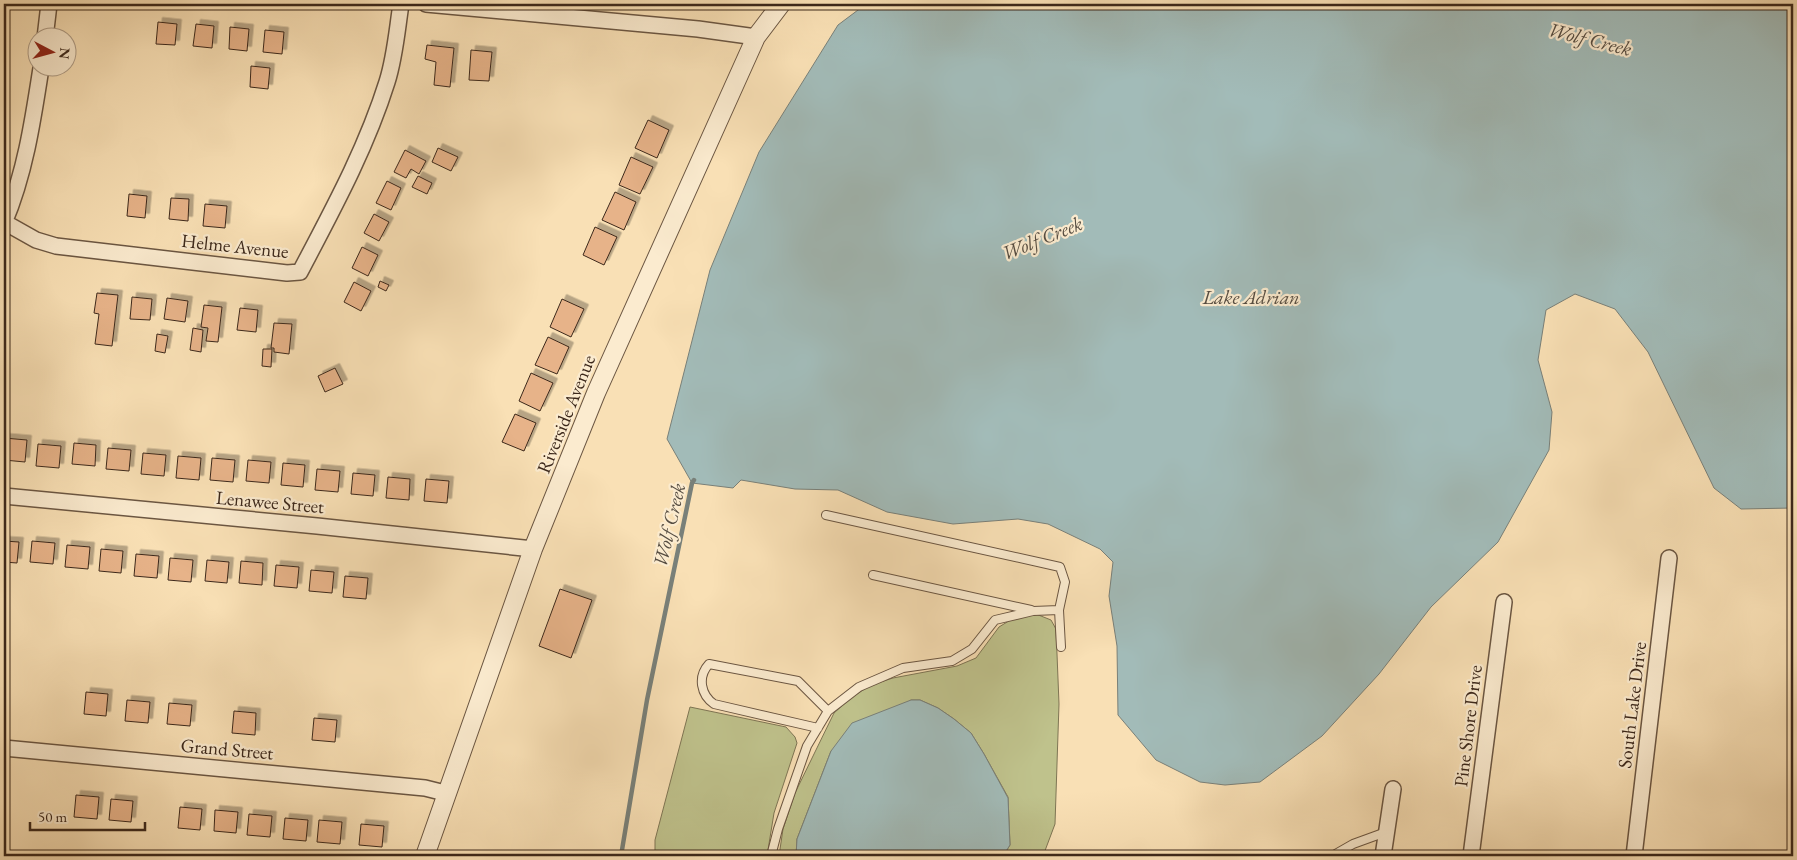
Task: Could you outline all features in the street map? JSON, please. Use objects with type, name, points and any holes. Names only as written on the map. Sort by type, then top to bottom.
[{"type":"street","points":[[46,28],[49,4]]},
{"type":"street","name":"Helme Avenue","points":[[4,222],[36,240],[56,246],[280,272],[300,272],[324,229],[365,141],[387,81],[401,4]]},
{"type":"street","points":[[426,4],[698,29],[756,37]]},
{"type":"street","name":"Riverside Avenue","points":[[425,856],[445,793],[533,549],[596,393],[756,37],[781,4]]},
{"type":"street","points":[[4,222],[22,167],[34,116],[40,78]]},
{"type":"street","name":"Lenawee Street","points":[[4,496],[533,549]]},
{"type":"street","name":"South Lake Drive","points":[[1634,856],[1669,558]]},
{"type":"street","name":"Pine Shore Drive","points":[[1471,856],[1504,602]]},
{"type":"street","name":"Grand Street","points":[[4,748],[425,788],[445,793]]},
{"type":"street","points":[[1383,856],[1392,789]]},
{"type":"lane","points":[[826,515],[1060,567],[1065,582],[1059,610],[1061,647]]},
{"type":"lane","points":[[873,575],[1033,610],[1059,610]]},
{"type":"lane","points":[[771,856],[778,829],[804,755],[828,711],[859,688],[903,668],[952,661],[972,649],[995,620],[1033,610]]},
{"type":"lane","points":[[818,728],[714,704],[706,699],[701,689],[704,669],[709,664],[798,682],[828,711]]},
{"type":"lane","points":[[1332,856],[1353,844],[1386,832]]},
{"type":"green space","points":[[1036,614],[1051,620],[1056,629],[1059,704],[1055,824],[1043,856],[1003,856],[1010,845],[1008,797],[984,754],[971,733],[954,719],[938,708],[920,700],[911,700],[831,751],[797,839],[796,856],[779,856],[783,829],[795,793],[834,713],[852,697],[871,685],[893,678],[957,666],[976,658],[999,627],[1012,619]]},
{"type":"green space","points":[[690,707],[786,727],[795,737],[797,743],[774,813],[767,856],[655,856],[655,840]]},
{"type":"water","name":"Lake Adrian","points":[[866,4],[1793,4],[1793,508],[1741,509],[1714,488],[1648,352],[1615,309],[1575,294],[1546,310],[1538,360],[1552,412],[1549,450],[1498,542],[1431,607],[1379,674],[1322,736],[1260,782],[1225,785],[1200,782],[1156,760],[1118,715],[1117,646],[1109,596],[1113,562],[1100,549],[1048,524],[1018,519],[953,524],[887,512],[838,490],[795,489],[741,480],[733,488],[692,483],[667,439],[710,270],[759,152],[838,25]]},
{"type":"water","points":[[911,700],[920,700],[938,708],[954,719],[971,733],[984,754],[1008,798],[1010,845],[1003,856],[796,856],[797,839],[831,751],[852,723]]},
{"type":"building","points":[[158,22],[177,24],[175,45],[156,44]]},
{"type":"building","points":[[196,24],[214,26],[212,48],[193,46]]},
{"type":"building","points":[[230,27],[249,29],[247,51],[229,49]]},
{"type":"building","points":[[265,30],[284,32],[282,54],[263,52]]},
{"type":"building","points":[[427,45],[454,48],[450,87],[434,85],[436,62],[425,59]]},
{"type":"building","points":[[471,50],[492,52],[489,81],[469,80]]},
{"type":"building","points":[[251,66],[270,68],[268,89],[250,87]]},
{"type":"building","points":[[648,120],[669,130],[657,158],[635,148]]},
{"type":"building","points":[[438,148],[458,157],[451,171],[432,162]]},
{"type":"building","points":[[405,150],[426,161],[419,174],[411,169],[406,178],[394,172]]},
{"type":"building","points":[[631,157],[653,167],[640,194],[619,185]]},
{"type":"building","points":[[418,176],[432,183],[427,194],[412,187]]},
{"type":"building","points":[[387,181],[401,188],[391,210],[376,203]]},
{"type":"building","points":[[615,192],[636,202],[624,230],[602,220]]},
{"type":"building","points":[[129,194],[147,196],[145,218],[127,216]]},
{"type":"building","points":[[171,198],[189,199],[188,221],[169,219]]},
{"type":"building","points":[[205,204],[227,206],[225,228],[203,226]]},
{"type":"building","points":[[374,214],[389,222],[379,241],[364,233]]},
{"type":"building","points":[[595,227],[617,237],[604,265],[583,255]]},
{"type":"building","points":[[362,247],[378,255],[368,276],[352,268]]},
{"type":"building","points":[[380,281],[389,285],[386,291],[378,287]]},
{"type":"building","points":[[354,282],[371,291],[361,311],[344,302]]},
{"type":"building","points":[[97,293],[118,295],[112,346],[95,344],[99,314],[94,313]]},
{"type":"building","points":[[132,297],[152,299],[150,320],[130,319]]},
{"type":"building","points":[[167,298],[188,301],[185,322],[164,319]]},
{"type":"building","points":[[562,299],[584,309],[571,337],[550,327]]},
{"type":"building","points":[[204,305],[222,307],[218,342],[206,341],[208,328],[201,327]]},
{"type":"building","points":[[240,308],[258,310],[256,332],[237,330]]},
{"type":"building","points":[[274,323],[292,324],[289,354],[274,352],[274,348],[271,348]]},
{"type":"building","points":[[193,328],[203,330],[201,352],[190,350]]},
{"type":"building","points":[[157,334],[168,336],[165,353],[155,351]]},
{"type":"building","points":[[548,337],[569,347],[557,374],[535,365]]},
{"type":"building","points":[[263,349],[272,349],[271,367],[262,366]]},
{"type":"building","points":[[335,368],[343,384],[325,392],[318,376]]},
{"type":"building","points":[[531,373],[553,383],[540,411],[519,401]]},
{"type":"building","points":[[515,414],[536,423],[524,451],[502,442]]},
{"type":"building","points":[[4,438],[27,440],[25,462],[4,460]]},
{"type":"building","points":[[74,443],[96,445],[95,466],[72,464]]},
{"type":"building","points":[[38,444],[61,446],[59,468],[36,466]]},
{"type":"building","points":[[108,448],[131,450],[129,471],[106,469]]},
{"type":"building","points":[[143,453],[166,455],[164,476],[141,474]]},
{"type":"building","points":[[178,456],[201,458],[199,480],[176,478]]},
{"type":"building","points":[[212,458],[235,460],[233,482],[210,480]]},
{"type":"building","points":[[248,460],[271,462],[269,483],[246,481]]},
{"type":"building","points":[[283,463],[305,465],[303,487],[281,485]]},
{"type":"building","points":[[317,469],[340,471],[338,492],[315,490]]},
{"type":"building","points":[[353,473],[375,475],[373,496],[351,494]]},
{"type":"building","points":[[388,477],[410,479],[409,500],[386,498]]},
{"type":"building","points":[[426,479],[449,481],[447,503],[424,501]]},
{"type":"building","points":[[4,541],[19,542],[17,563],[4,562]]},
{"type":"building","points":[[32,541],[55,543],[53,564],[30,562]]},
{"type":"building","points":[[67,545],[90,547],[88,569],[65,567]]},
{"type":"building","points":[[101,549],[123,551],[121,573],[99,571]]},
{"type":"building","points":[[136,554],[159,556],[157,578],[134,576]]},
{"type":"building","points":[[170,558],[193,560],[191,582],[168,580]]},
{"type":"building","points":[[207,560],[229,562],[227,583],[205,581]]},
{"type":"building","points":[[241,561],[263,563],[262,585],[239,583]]},
{"type":"building","points":[[276,565],[299,567],[297,588],[274,586]]},
{"type":"building","points":[[311,570],[334,572],[332,593],[309,591]]},
{"type":"building","points":[[345,576],[368,578],[366,599],[343,597]]},
{"type":"building","points":[[560,589],[592,600],[571,658],[539,646]]},
{"type":"building","points":[[86,692],[108,694],[106,716],[84,714]]},
{"type":"building","points":[[127,700],[150,702],[148,723],[125,721]]},
{"type":"building","points":[[169,703],[192,705],[190,726],[167,724]]},
{"type":"building","points":[[234,711],[256,713],[255,735],[232,733]]},
{"type":"building","points":[[314,718],[337,720],[335,742],[312,740]]},
{"type":"building","points":[[76,795],[99,797],[97,819],[74,817]]},
{"type":"building","points":[[111,799],[133,801],[131,822],[109,820]]},
{"type":"building","points":[[180,807],[202,809],[200,830],[178,828]]},
{"type":"building","points":[[215,810],[238,812],[236,833],[214,831]]},
{"type":"building","points":[[249,814],[272,816],[270,837],[247,835]]},
{"type":"building","points":[[285,818],[308,820],[306,841],[283,839]]},
{"type":"building","points":[[319,820],[342,822],[340,844],[317,842]]},
{"type":"building","points":[[361,824],[384,826],[382,847],[359,845]]},
{"type":"waterway","name":"Wolf Creek","points":[[621,856],[647,700],[694,480]]}]
